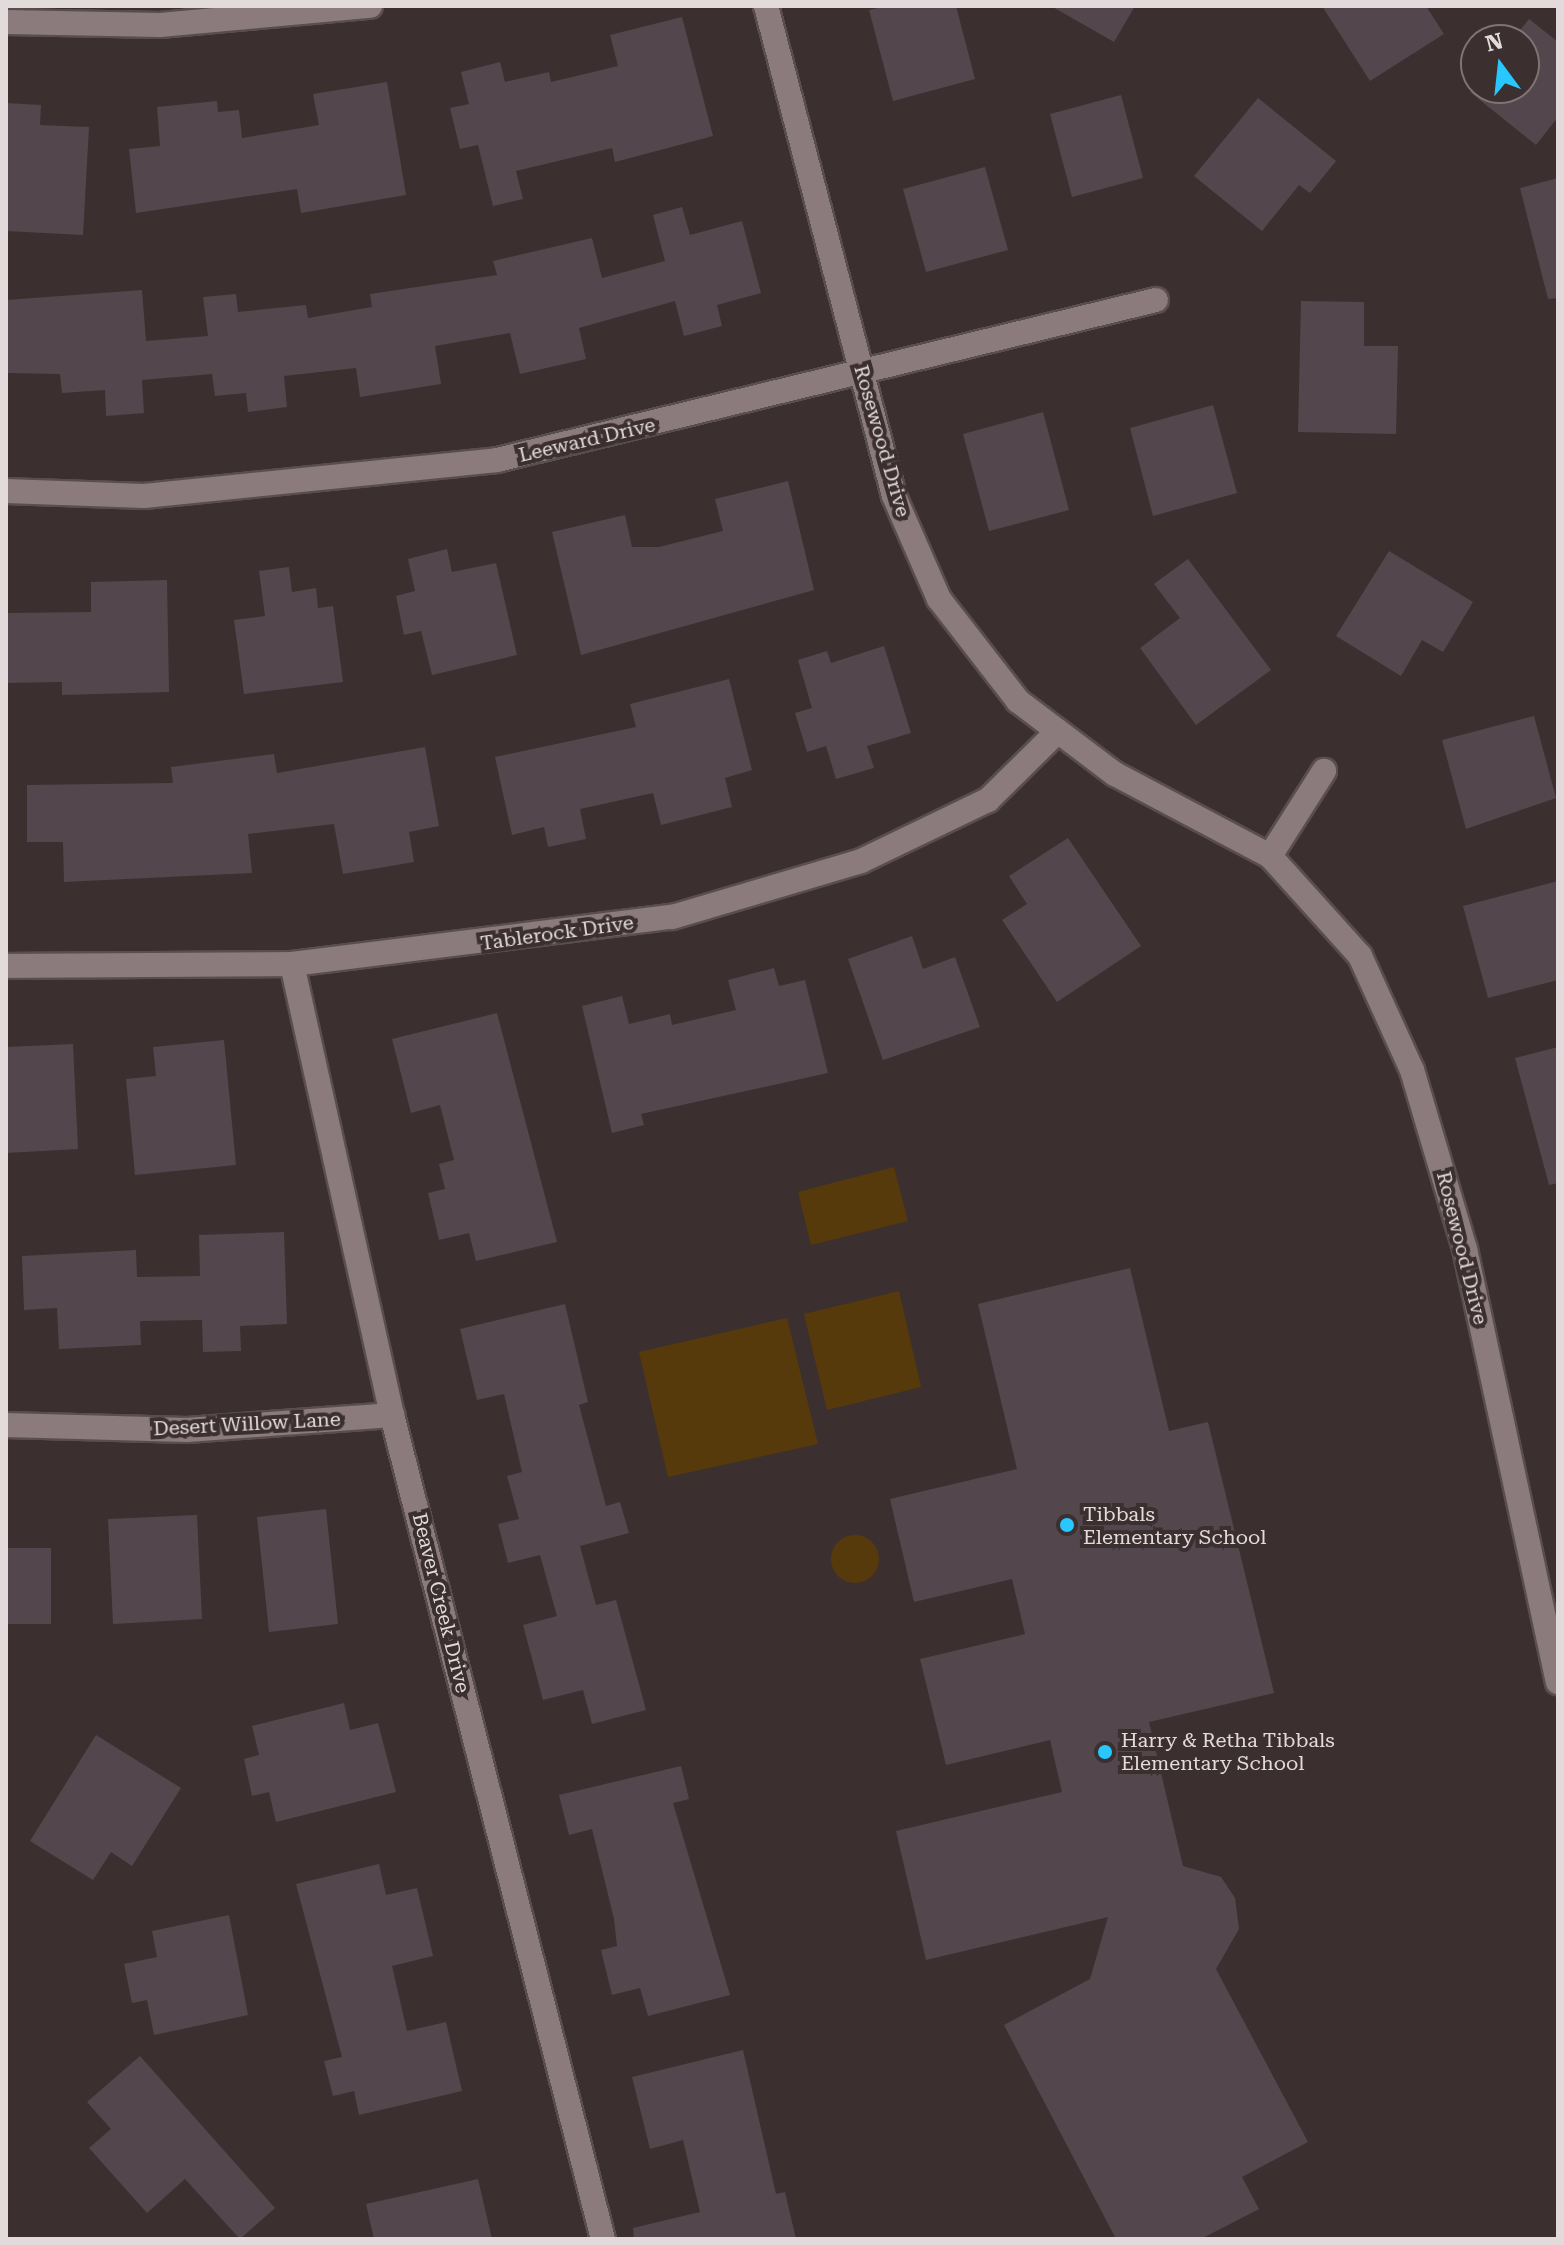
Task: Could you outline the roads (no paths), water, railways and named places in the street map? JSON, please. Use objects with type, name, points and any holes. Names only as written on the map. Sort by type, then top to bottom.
[{"type":"street","points":[[6,22],[160,25],[370,6]]},
{"type":"street","name":"Rosewood Drive","points":[[766,6],[894,496],[939,599],[1018,701],[1115,774],[1270,856],[1360,956],[1412,1070],[1465,1249],[1558,1682]]},
{"type":"street","name":"Leeward Drive","points":[[6,491],[144,496],[497,460],[863,376],[1156,300]]},
{"type":"street","name":"Tablerock Drive","points":[[6,966],[292,964],[672,917],[847,866],[988,800],[1058,731]]},
{"type":"street","points":[[1270,856],[1324,771]]},
{"type":"street","name":"Beaver Creek Drive","points":[[292,964],[392,1415],[603,2239]]},
{"type":"street","name":"Desert Willow Lane","points":[[6,1425],[187,1430],[392,1415]]},
{"type":"place","name":"Tibbals Elementary School","points":[[1067,1525]]},
{"type":"place","name":"Harry & Retha Tibbals Elementary School","points":[[1105,1752]]}]
